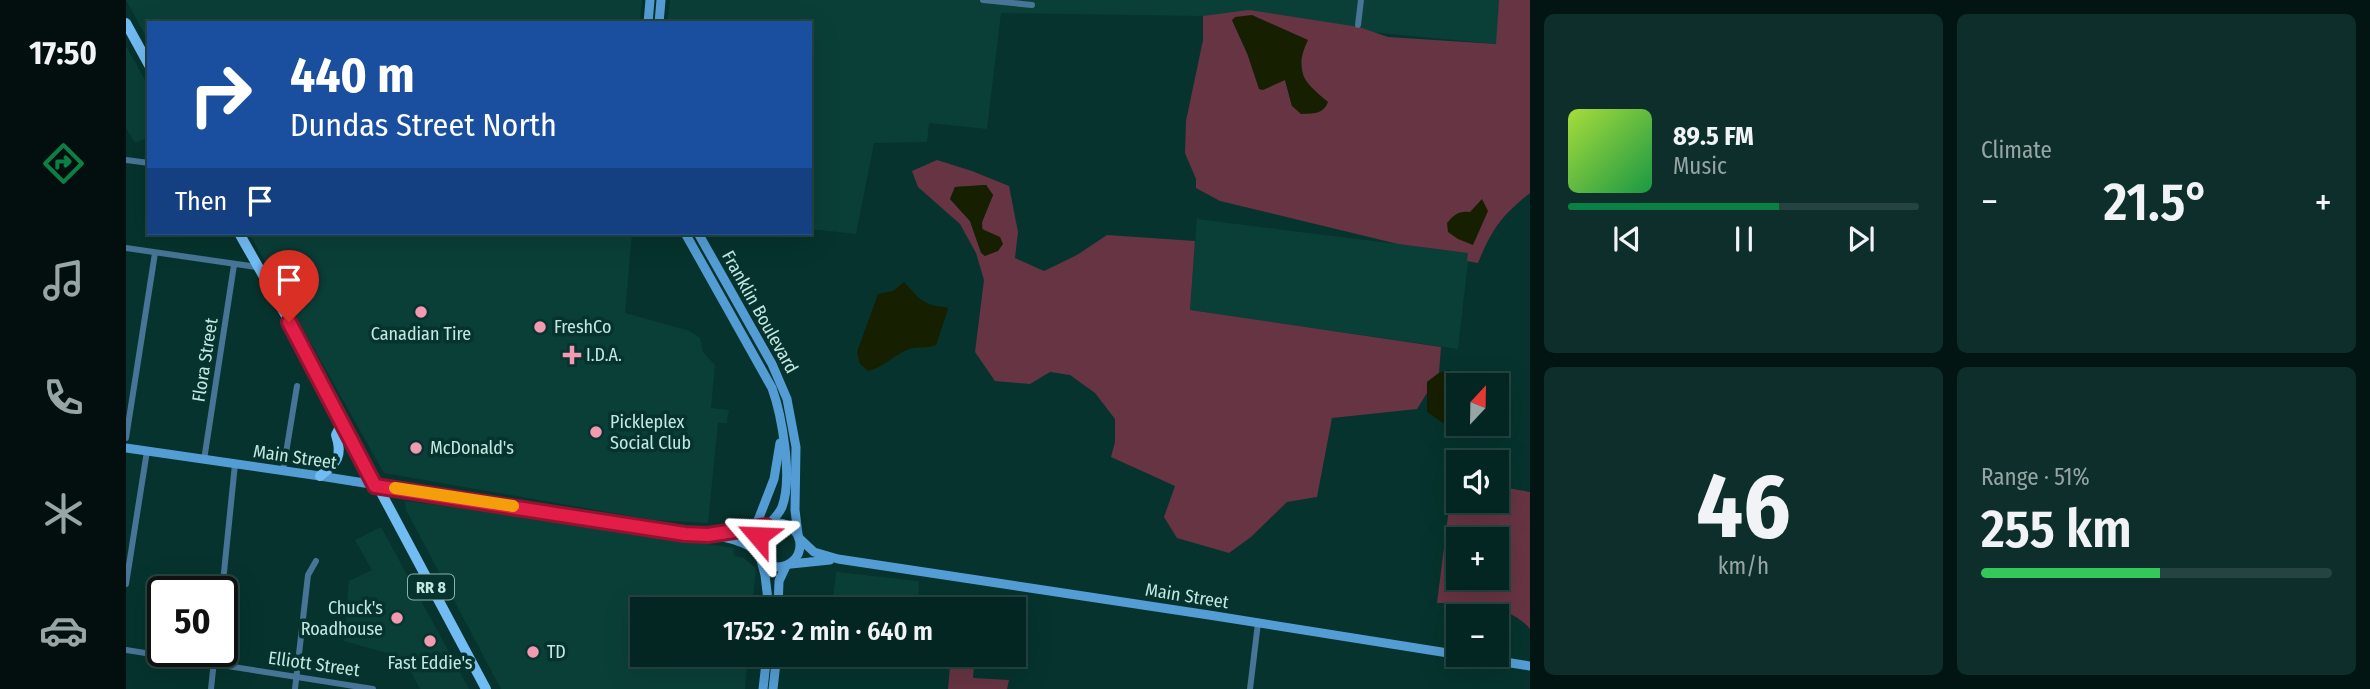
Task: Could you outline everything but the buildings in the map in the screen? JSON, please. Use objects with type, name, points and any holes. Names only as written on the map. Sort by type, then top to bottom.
[{"type":"main road","points":[[648,21],[650,0]]},
{"type":"main road","points":[[659,21],[661,0]]},
{"type":"main road","points":[[126,23],[147,61]]},
{"type":"main road","name":"RR 8","points":[[240,235],[298,337],[375,486],[486,689]]},
{"type":"main road","name":"Franklin Boulevard","points":[[686,235],[772,388],[782,429],[785,456],[783,502],[777,516],[768,525]]},
{"type":"main road","name":"Franklin Boulevard","points":[[699,235],[772,364],[787,400],[796,447],[795,510],[799,536]]},
{"type":"main road","points":[[320,476],[335,464],[339,457],[336,435],[342,423]]},
{"type":"main road","points":[[755,528],[777,468],[782,429]]},
{"type":"main road","name":"Main Street","points":[[126,448],[660,530],[708,535],[742,542],[758,553]]},
{"type":"main road","points":[[768,597],[765,575],[758,553],[758,536],[768,525],[786,524],[799,536],[798,555],[788,565],[779,582],[778,597]]},
{"type":"main road","name":"Main Street","points":[[708,535],[768,525]]},
{"type":"main road","name":"Main Street","points":[[799,536],[814,552],[838,559],[1530,666]]},
{"type":"main road","points":[[758,553],[773,566],[788,565]]},
{"type":"main road","name":"Main Street","points":[[788,565],[838,559]]},
{"type":"main road","points":[[763,689],[766,667]]},
{"type":"main road","points":[[773,689],[775,667]]},
{"type":"street","points":[[983,0],[1032,5]]},
{"type":"street","points":[[1358,25],[1361,0]]},
{"type":"street","points":[[126,160],[147,163]]},
{"type":"street","points":[[126,248],[257,267]]},
{"type":"street","points":[[126,439],[155,253]]},
{"type":"street","name":"Flora Street","points":[[204,460],[234,265]]},
{"type":"street","points":[[283,471],[297,386]]},
{"type":"street","points":[[126,584],[147,451]]},
{"type":"street","points":[[224,576],[235,464]]},
{"type":"street","points":[[295,689],[308,575],[316,561]]},
{"type":"street","points":[[1250,689],[1258,623]]},
{"type":"street","name":"Elliott Street","points":[[126,649],[147,653]]},
{"type":"street","points":[[211,689],[214,667]]},
{"type":"street","name":"Elliott Street","points":[[237,667],[373,689]]},
{"type":"shaded area","points":[[126,0],[642,0],[640,21],[147,21],[147,38]]},
{"type":"shaded area","points":[[670,0],[1501,0],[1497,44],[1203,16],[1001,13],[987,129],[929,123],[927,142],[874,143],[856,234],[812,229],[812,21],[667,21]]},
{"type":"shaded area","points":[[1499,0],[1530,0],[1530,193],[1498,224],[1478,263],[1467,261],[1468,253],[1398,244],[1220,201],[1196,188],[1196,179],[1185,153],[1186,121],[1203,40],[1203,16],[1249,10],[1359,27],[1388,37],[1496,44]],"holes":[[[1232,20],[1301,55],[1304,78],[1328,102],[1292,106],[1285,80],[1247,53]]]},
{"type":"shaded area","points":[[1252,15],[1308,40],[1301,68],[1307,82],[1328,102],[1323,109],[1301,114],[1292,106],[1285,80],[1263,90],[1259,89],[1232,20],[1235,17]]},
{"type":"shaded area","points":[[126,46],[147,83],[147,138],[135,143],[126,128]]},
{"type":"shaded area","points":[[937,160],[1009,186],[1018,232],[1015,258],[1044,271],[1077,255],[1107,235],[1195,241],[1190,310],[1441,347],[1439,373],[1427,382],[1427,393],[1417,409],[1332,418],[1317,497],[1287,502],[1251,537],[1229,553],[1177,538],[1164,517],[1175,486],[1111,457],[1115,442],[1115,419],[1095,393],[1070,375],[1050,372],[1030,384],[995,381],[975,352],[984,280],[976,253],[960,224],[918,187],[912,171]],"holes":[[[986,185],[993,195],[982,222],[985,256],[981,253],[970,221],[950,199],[955,187]]]},
{"type":"shaded area","points":[[986,185],[993,195],[982,222],[982,229],[1000,237],[1003,244],[998,251],[985,256],[981,252],[970,221],[950,199],[955,187]]},
{"type":"shaded area","points":[[1482,199],[1488,211],[1473,245],[1448,232],[1447,223],[1452,217],[1470,212]]},
{"type":"shaded area","points":[[1197,219],[1469,253],[1458,349],[1190,310]]},
{"type":"shaded area","points":[[250,235],[632,235],[625,313],[690,331],[700,338],[703,352],[715,365],[711,408],[729,410],[727,423],[718,423],[708,523],[654,520],[384,473]]},
{"type":"shaded area","points":[[904,282],[922,300],[948,309],[936,345],[909,349],[868,371],[860,364],[857,352],[878,294],[893,291]]},
{"type":"shaded area","points":[[1449,370],[1454,373],[1446,373],[1446,423],[1427,412],[1427,382],[1439,373]]},
{"type":"shaded area","points":[[1509,488],[1530,492],[1530,629],[1509,614],[1509,604],[1437,603],[1446,532],[1446,590],[1509,590],[1509,527],[1447,527],[1448,513],[1509,513]]},
{"type":"shaded area","points":[[405,501],[513,514],[733,548],[734,556],[743,558],[756,568],[753,597],[630,597],[630,667],[747,667],[745,689],[501,689],[406,510]]},
{"type":"shaded area","points":[[381,527],[469,689],[420,689],[404,658],[344,641],[349,581],[372,570],[355,540]]},
{"type":"shaded area","points":[[836,572],[919,581],[918,597],[833,597]]},
{"type":"shaded area","points":[[950,667],[974,667],[973,678],[1009,680],[1007,689],[948,689]]},
{"type":"slow traffic","points":[[395,488],[513,506]]},
{"type":"place","name":"Canadian Tire","points":[[421,312]]},
{"type":"place","name":"FreshCo","points":[[540,327]]},
{"type":"place","name":"I.D.A.","points":[[572,355]]},
{"type":"place","name":"Pickleplex Social Club","points":[[596,432]]},
{"type":"place","name":"McDonald's","points":[[416,448]]},
{"type":"place","name":"Chuck's Roadhouse","points":[[397,618]]},
{"type":"place","name":"Fast Eddie's","points":[[430,641]]},
{"type":"place","name":"TD","points":[[533,652]]},
{"type":"route","points":[[289,322],[375,486],[685,534],[708,535],[766,526],[758,536]]}]
